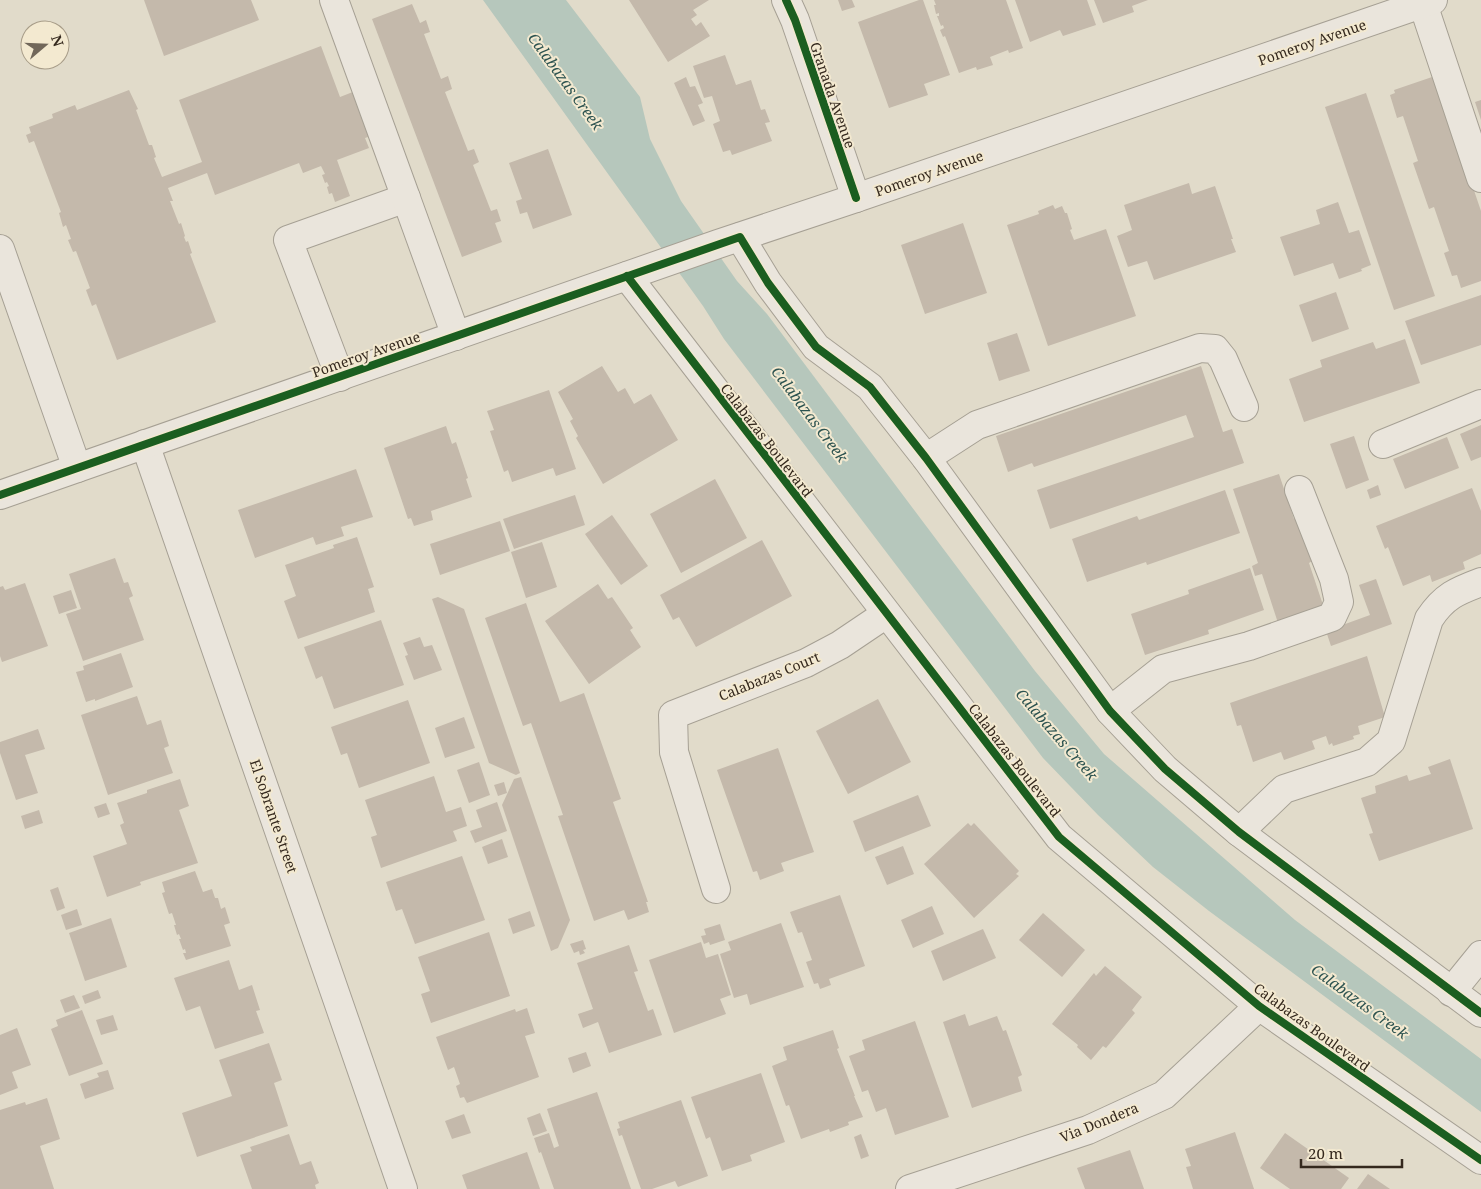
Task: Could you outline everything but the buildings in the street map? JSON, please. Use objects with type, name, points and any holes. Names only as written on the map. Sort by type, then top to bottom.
[{"type":"street","points":[[334,0],[456,336]]},
{"type":"street","name":"Granada Avenue","points":[[786,0],[795,20],[856,198]]},
{"type":"street","points":[[1428,2],[1481,178]]},
{"type":"street","name":"Pomeroy Avenue","points":[[0,495],[729,240],[1428,2]]},
{"type":"street","points":[[340,377],[288,240],[406,198]]},
{"type":"street","points":[[729,240],[768,283],[816,347],[870,387],[926,458],[1110,711],[1165,769],[1239,832],[1481,1013]]},
{"type":"street","points":[[0,249],[77,468]]},
{"type":"street","name":"Calabazas Boulevard","points":[[633,274],[886,614],[1059,837],[1259,1006],[1481,1160]]},
{"type":"street","points":[[926,458],[977,425],[1200,348],[1215,349],[1223,359],[1244,407]]},
{"type":"street","points":[[1383,444],[1481,404]]},
{"type":"street","name":"El Sobrante Street","points":[[145,444],[403,1189]]},
{"type":"street","points":[[1110,711],[1163,669],[1249,646],[1332,617],[1339,602],[1334,579],[1299,490]]},
{"type":"street","points":[[1239,832],[1284,789],[1367,762],[1391,741],[1429,619],[1439,604],[1462,589],[1481,582]]},
{"type":"street","name":"Calabazas Court","points":[[716,889],[674,752],[673,715],[806,663],[840,645],[886,614]]},
{"type":"street","points":[[1451,992],[1481,955]]},
{"type":"street","name":"Via Dondera","points":[[910,1189],[1088,1130],[1164,1095],[1259,1006]]},
{"type":"water","name":"Calabazas Creek","points":[[483,0],[566,0],[640,97],[650,139],[681,201],[737,281],[767,314],[1035,671],[1104,754],[1295,920],[1481,1059],[1481,1112],[1209,911],[1153,867],[1098,815],[1043,758],[724,339],[703,306]]},
{"type":"cycle path","points":[[786,0],[795,20],[856,198]]},
{"type":"cycle path","points":[[0,495],[740,237],[768,283],[816,347],[870,387],[926,458],[1110,711],[1165,769],[1239,832],[1481,1013]]},
{"type":"cycle path","points":[[627,276],[1059,837],[1259,1006],[1481,1160]]}]
